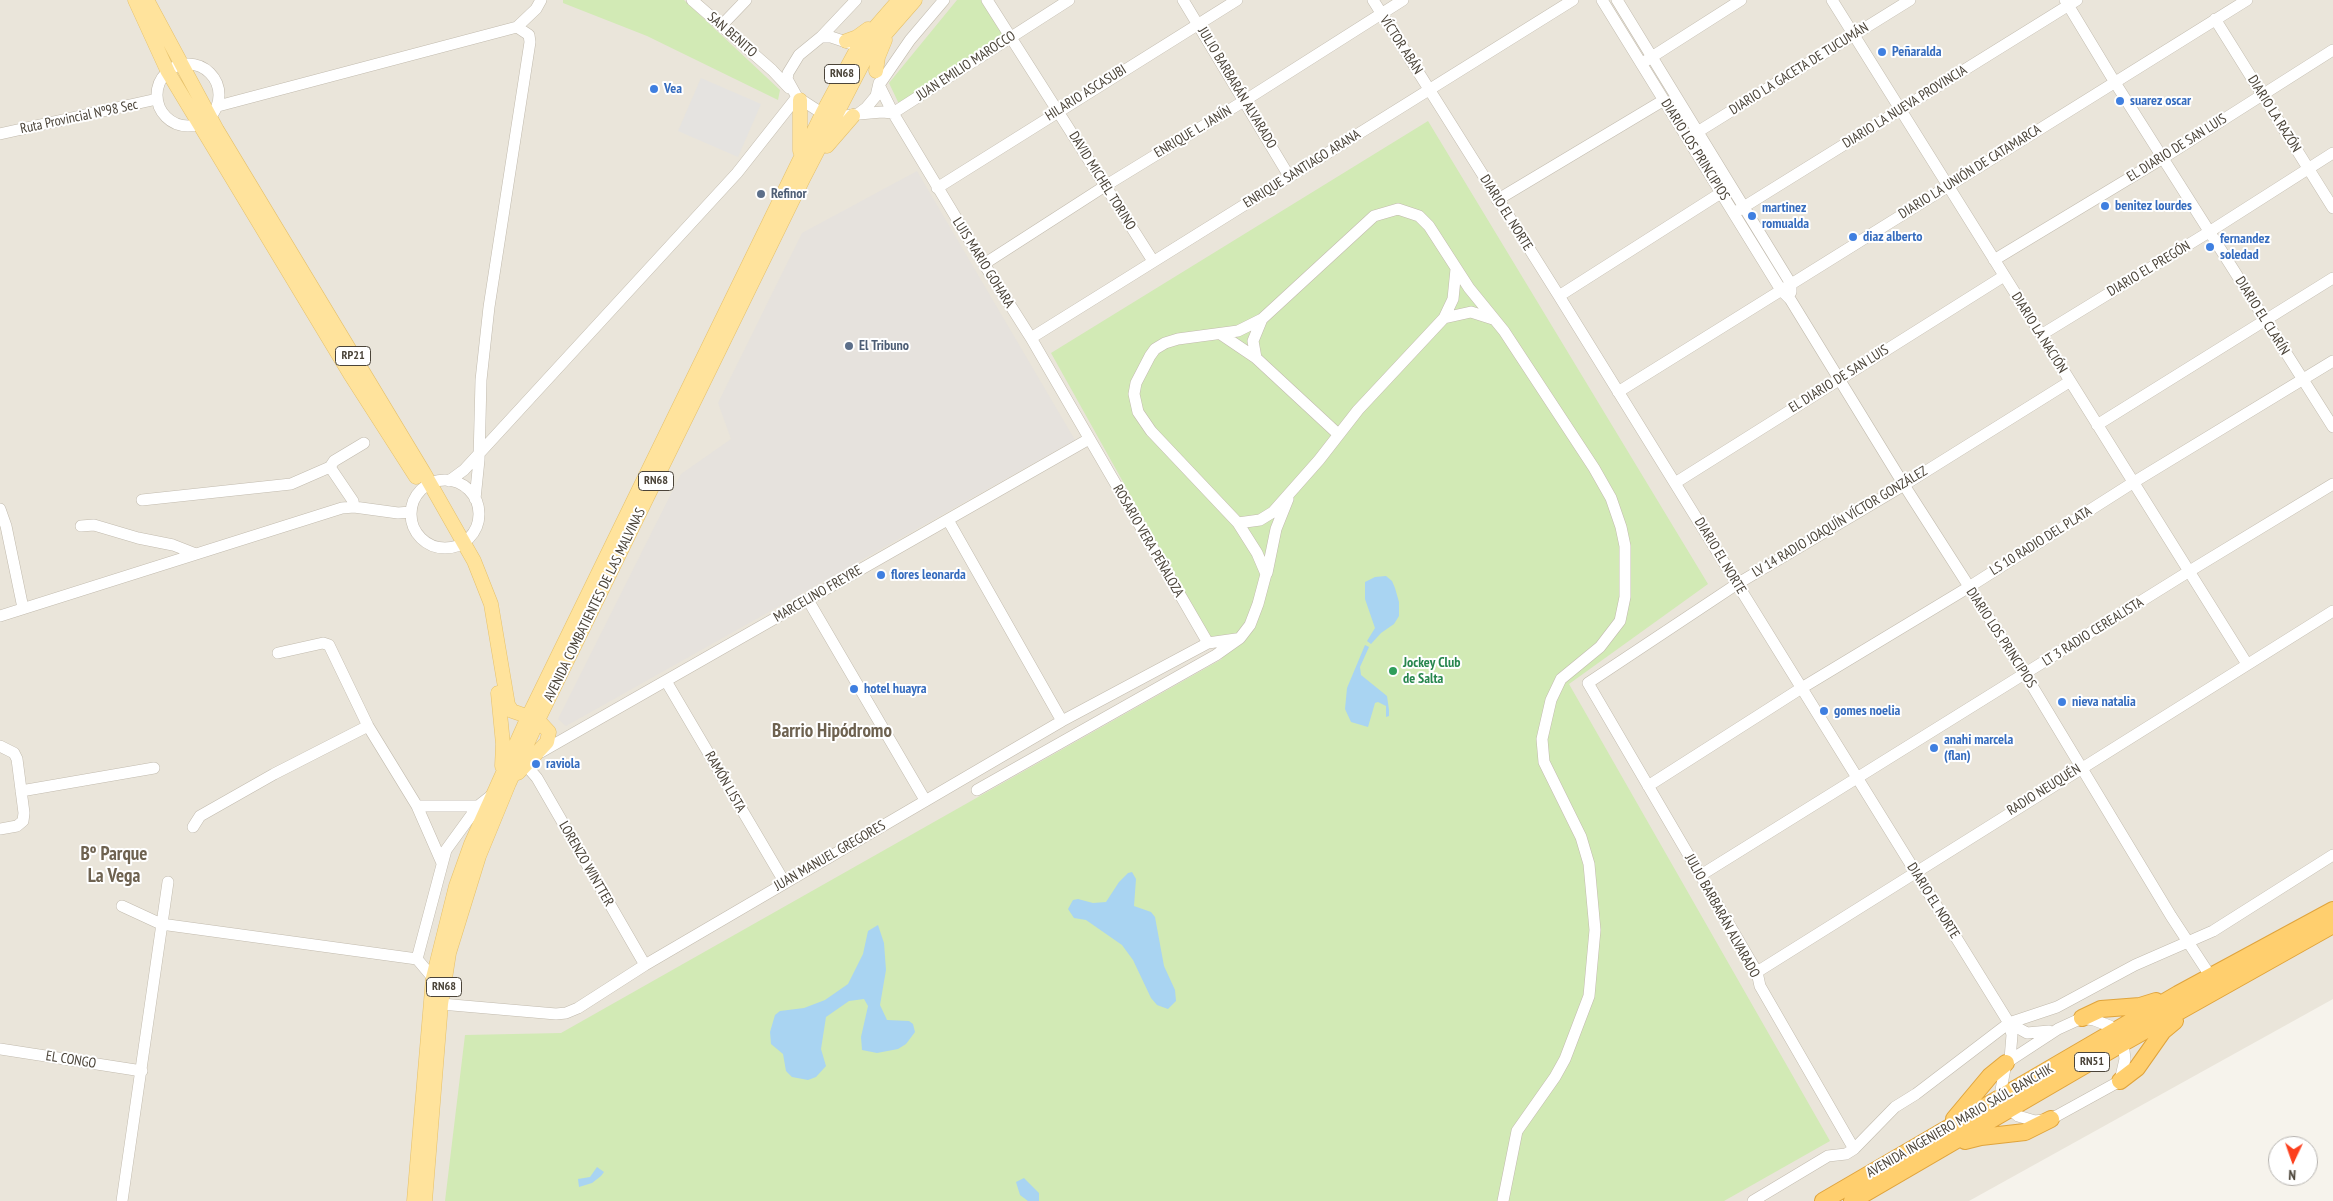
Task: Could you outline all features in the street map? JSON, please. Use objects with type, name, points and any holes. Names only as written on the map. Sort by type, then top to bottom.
[{"type":"highway","name":"AVENIDA INGENIERO MARIO SAÚL BANCHIK","points":[[2120,1037],[2186,990],[2333,910]]},
{"type":"highway","name":"AVENIDA INGENIERO MARIO SAÚL BANCHIK","points":[[1852,1201],[1944,1148],[2007,1103],[2120,1037],[2206,996],[2333,925]]},
{"type":"highway","points":[[2082,1018],[2101,1009],[2150,1004],[2186,990]]},
{"type":"highway","points":[[2120,1081],[2137,1068],[2170,1024],[2197,1009],[2206,996]]},
{"type":"highway","points":[[1942,1131],[1970,1102],[1990,1076],[2008,1061]]},
{"type":"highway","name":"AVENIDA INGENIERO MARIO SAÚL BANCHIK","points":[[1823,1201],[1942,1131],[2007,1103]]},
{"type":"highway","points":[[1944,1148],[1981,1137],[2025,1132],[2051,1119]]},
{"type":"main road","name":"RP21","points":[[135,0],[350,374],[474,561],[491,604],[508,705],[512,711],[537,720]]},
{"type":"main road","name":"RP21","points":[[147,0],[174,68]]},
{"type":"main road","name":"AVENIDA COMBATIENTES DE LAS MALVINAS","points":[[537,720],[800,158],[830,113],[863,51],[889,19],[899,0]]},
{"type":"main road","name":"AVENIDA COMBATIENTES DE LAS MALVINAS","points":[[889,19],[915,0]]},
{"type":"main road","points":[[846,41],[889,19]]},
{"type":"main road","points":[[876,70],[889,19]]},
{"type":"main road","points":[[797,97],[800,158]]},
{"type":"main road","name":"AVENIDA COMBATIENTES DE LAS MALVINAS","points":[[425,1201],[441,1004],[449,953],[461,907],[506,777],[537,720],[803,179],[830,113]]},
{"type":"main road","points":[[803,179],[832,140],[856,115]]},
{"type":"main road","name":"RP21","points":[[461,544],[483,608],[500,705],[506,777]]},
{"type":"main road","points":[[503,744],[511,721],[516,718],[537,720],[549,732],[549,737],[538,754],[506,777]]},
{"type":"main road","name":"AVENIDA COMBATIENTES DE LAS MALVINAS","points":[[414,1201],[433,978],[456,886],[492,795],[506,777]]},
{"type":"street","points":[[218,106],[218,86],[213,76],[197,65],[174,68],[162,79],[158,89],[157,100],[165,116],[172,122],[181,126],[205,121],[218,106],[517,27],[536,9],[541,0]]},
{"type":"street","name":"SAN BENITO","points":[[692,0],[772,70],[797,97],[830,113]]},
{"type":"street","points":[[722,25],[746,0]]},
{"type":"street","points":[[517,27],[528,35],[530,42],[489,307],[481,380],[479,454],[475,499],[479,518],[471,536],[461,544],[446,548],[425,542],[417,533],[412,523],[411,512],[417,496],[426,486],[449,481],[464,470],[479,454],[746,163],[797,97],[787,79],[790,67],[808,46],[821,37],[856,0]]},
{"type":"street","points":[[856,115],[871,103],[879,85],[910,40],[944,0]]},
{"type":"street","name":"DAVID MICHEL TORINO","points":[[987,0],[1153,261]]},
{"type":"street","name":"JUAN EMILIO MAROCCO","points":[[893,113],[1069,0]]},
{"type":"street","name":"JULIO BARBARÁN ALVARADO","points":[[1183,0],[1289,176]]},
{"type":"street","name":"HILARIO ASCASUBI","points":[[937,188],[1058,110],[1237,0]]},
{"type":"street","name":"VÍCTOR ABÁN","points":[[1373,0],[1430,90]]},
{"type":"street","name":"ENRIQUE L. JANÍN","points":[[984,264],[1402,0]]},
{"type":"street","name":"ENRIQUE SANTIAGO ARANA","points":[[1031,338],[1573,0]]},
{"type":"street","name":"DIARIO LOS PRINCIPIOS","points":[[1602,0],[1664,100],[1692,135]]},
{"type":"street","name":"DIARIO LOS PRINCIPIOS","points":[[1617,0],[1652,57],[1692,135],[1786,287],[1790,299],[1904,484],[2025,674],[2211,977]]},
{"type":"street","points":[[1642,64],[1741,0]]},
{"type":"street","name":"DIARIO LA NACIÓN","points":[[1832,0],[2247,664]]},
{"type":"street","name":"DIARIO LA GACETA DE TUCUMÁN","points":[[1692,135],[1910,0]]},
{"type":"street","name":"DIARIO LA UNIÓN DE CATAMARCA","points":[[1618,392],[2247,0]]},
{"type":"street","name":"DIARIO EL CLARÍN","points":[[2070,2],[2114,82],[2333,427]]},
{"type":"street","name":"DIARIO LA NUEVA PROVINCIA","points":[[1739,210],[2070,2]]},
{"type":"street","name":"DIARIO LA RAZÓN","points":[[2215,20],[2333,208]]},
{"type":"street","points":[[821,37],[831,37],[846,41],[863,51]]},
{"type":"street","name":"EL DIARIO DE SAN LUIS","points":[[1994,260],[2163,158],[2333,50]]},
{"type":"street","name":"LUIS MARIO GOHARA","points":[[863,51],[876,70],[879,85],[893,113],[937,188],[1031,338],[1089,439]]},
{"type":"street","points":[[772,70],[790,67]]},
{"type":"street","name":"DIARIO EL NORTE","points":[[1430,90],[2009,1023]]},
{"type":"street","name":"Ruta Provincial Nº98 Sec","points":[[0,134],[157,100]]},
{"type":"street","points":[[1497,200],[1664,100]]},
{"type":"street","points":[[830,113],[856,115],[882,112],[893,113]]},
{"type":"street","name":"DIARIO EL PREGÓN","points":[[2041,335],[2333,153]]},
{"type":"street","points":[[1559,296],[1726,190]]},
{"type":"street","points":[[1266,574],[1260,558],[1238,523],[1150,431],[1138,412],[1134,394],[1136,383],[1144,364],[1155,349],[1178,339],[1238,331],[1262,319],[1295,291],[1365,223],[1384,212],[1398,209],[1419,216],[1430,226],[1456,269],[1504,331],[1607,490],[1622,527],[1626,558],[1624,597],[1620,621],[1600,646],[1561,679],[1544,723],[1541,747],[1544,762],[1581,837],[1589,864],[1595,930],[1592,979],[1586,1009],[1565,1059],[1555,1077],[1517,1131],[1503,1201]]},
{"type":"street","points":[[1238,523],[1266,518],[1319,460],[1338,434],[1444,318],[1453,299],[1456,269]]},
{"type":"street","name":"EL DIARIO DE SAN LUIS","points":[[1675,483],[2004,276]]},
{"type":"street","points":[[2097,425],[2333,278]]},
{"type":"street","points":[[1444,318],[1471,312],[1493,319]]},
{"type":"street","points":[[1256,358],[1253,341],[1262,319]]},
{"type":"street","points":[[1222,334],[1256,358],[1338,434]]},
{"type":"street","name":"LS 10 RADIO DEL PLATA","points":[[1648,786],[1800,689],[1969,587],[2134,482],[2333,361]]},
{"type":"street","name":"LV 14 RADIO JOAQUÍN VÍCTOR GONZÁLEZ","points":[[1588,683],[1737,584],[2069,382]]},
{"type":"street","name":"MARCELINO FREYRE","points":[[538,754],[1089,439]]},
{"type":"street","name":"ROSARIO VERA PEÑALOZA","points":[[1089,439],[1208,643]]},
{"type":"street","points":[[142,500],[291,484],[330,467],[334,461],[364,443]]},
{"type":"street","points":[[330,467],[353,501],[354,506]]},
{"type":"street","points":[[449,481],[460,484],[469,490],[475,499]]},
{"type":"street","name":"LT 3 RADIO CEREALISTA","points":[[1700,875],[2333,484]]},
{"type":"street","points":[[977,790],[1216,655],[1240,638],[1250,625],[1266,574],[1276,529],[1292,491]]},
{"type":"street","points":[[0,616],[342,508],[354,506],[398,513],[411,512]]},
{"type":"street","points":[[0,509],[6,526],[23,608]]},
{"type":"street","points":[[948,520],[1062,721]]},
{"type":"street","points":[[81,526],[94,525],[138,538],[173,545],[196,554]]},
{"type":"street","points":[[808,600],[925,800]]},
{"type":"street","name":"RADIO NEUQUÉN","points":[[1757,972],[2333,611]]},
{"type":"street","name":"JUAN MANUEL GREGORES","points":[[441,1004],[556,1014],[566,1013],[578,1008],[644,965],[1062,721],[1208,643],[1240,638]]},
{"type":"street","points":[[278,653],[323,643],[330,646],[368,726],[417,806],[442,863]]},
{"type":"street","name":"RAMÓN LISTA","points":[[666,681],[784,882]]},
{"type":"street","name":"JULIO BARBARÁN ALVARADO","points":[[1588,683],[1757,972],[1760,986],[1854,1149]]},
{"type":"street","points":[[537,720],[555,731],[573,733]]},
{"type":"street","points":[[193,827],[200,816],[274,774],[368,726]]},
{"type":"street","points":[[0,746],[14,753],[17,759],[23,821],[17,826],[0,829]]},
{"type":"street","name":"LORENZO WINTTER","points":[[525,764],[542,787],[644,965]]},
{"type":"street","points":[[21,791],[154,768]]},
{"type":"street","points":[[417,959],[446,850],[478,806],[492,795]]},
{"type":"street","points":[[417,806],[478,806]]},
{"type":"street","points":[[1753,1201],[1828,1156],[1846,1154],[1854,1149],[1895,1107],[1916,1094],[2009,1023],[2057,1007],[2135,965],[2213,931],[2333,856]]},
{"type":"street","points":[[122,1201],[168,882]]},
{"type":"street","points":[[122,906],[162,924],[417,959],[433,978]]},
{"type":"street","points":[[2008,1061],[2058,1029],[2082,1018],[2102,1022],[2120,1037],[2125,1059],[2120,1081],[2051,1119],[2035,1122],[2018,1116],[2007,1103],[2002,1083],[2012,1035],[2009,1023]]},
{"type":"street","points":[[2009,1023],[2027,1033],[2037,1034],[2058,1029]]},
{"type":"street","name":"EL CONGO","points":[[0,1049],[142,1070]]},
{"type":"shaded area","points":[[0,0],[2333,0],[2333,999],[1969,1201],[0,1201]]},
{"type":"shaded area","name":"Vea","points":[[701,78],[761,104],[738,157],[678,131]]},
{"type":"shaded area","points":[[917,171],[1075,440],[566,726],[558,719],[681,474],[731,439],[718,403],[802,233]]},
{"type":"green space","points":[[563,0],[684,0],[780,90],[778,100],[647,36],[563,3]]},
{"type":"green space","points":[[957,0],[984,0],[1011,36],[899,104],[889,83]]},
{"type":"green space","name":"Jockey Club de Salta","points":[[1428,121],[1708,584],[1569,684],[1830,1141],[1724,1201],[445,1201],[465,1035],[561,1033],[1222,659],[1051,353]]},
{"type":"water","points":[[1386,576],[1392,581],[1395,588],[1399,602],[1399,616],[1394,624],[1381,633],[1371,644],[1367,641],[1375,628],[1365,599],[1365,582],[1375,577]]},
{"type":"water","points":[[1365,645],[1369,647],[1360,667],[1361,675],[1387,696],[1389,710],[1389,716],[1386,717],[1386,706],[1378,702],[1375,703],[1368,727],[1351,722],[1345,709],[1347,688]]},
{"type":"water","points":[[1132,872],[1136,879],[1134,906],[1151,912],[1155,917],[1164,966],[1175,990],[1176,1001],[1168,1009],[1157,1005],[1151,998],[1133,960],[1122,945],[1086,920],[1074,918],[1068,909],[1073,900],[1078,899],[1093,903],[1106,902],[1119,882],[1128,873]]},
{"type":"water","points":[[878,925],[884,943],[886,970],[880,1005],[887,1020],[909,1021],[913,1024],[915,1032],[906,1044],[898,1049],[877,1053],[862,1050],[861,1037],[868,1006],[864,999],[849,1001],[826,1017],[821,1049],[826,1066],[816,1077],[808,1080],[792,1077],[786,1071],[783,1054],[771,1044],[770,1032],[775,1015],[780,1011],[804,1008],[825,1000],[848,984],[863,954],[868,931]]},
{"type":"water","points":[[597,1167],[604,1172],[601,1176],[592,1183],[579,1187],[578,1179],[590,1177]]},
{"type":"water","points":[[1024,1178],[1039,1193],[1039,1201],[1028,1201],[1020,1195],[1016,1182]]},
{"type":"place","name":"Peñaralda","points":[[1882,52]]},
{"type":"place","name":"Vea","points":[[654,89]]},
{"type":"place","name":"suarez oscar","points":[[2120,101]]},
{"type":"place","name":"Refinor","points":[[761,194]]},
{"type":"place","name":"benitez lourdes","points":[[2105,206]]},
{"type":"place","name":"martinez romualda","points":[[1752,216]]},
{"type":"place","name":"diaz alberto","points":[[1853,237]]},
{"type":"place","name":"fernandez soledad","points":[[2210,247]]},
{"type":"place","name":"El Tribuno","points":[[849,346]]},
{"type":"place","name":"flores leonarda","points":[[881,575]]},
{"type":"place","name":"Jockey Club de Salta","points":[[1393,671]]},
{"type":"place","name":"hotel huayra","points":[[854,689]]},
{"type":"place","name":"nieva natalia","points":[[2062,702]]},
{"type":"place","name":"gomes noelia","points":[[1824,711]]},
{"type":"place","name":"anahi marcela (flan)","points":[[1934,748]]},
{"type":"place","name":"raviola","points":[[536,764]]},
{"type":"district","name":"Barrio Hipódromo","points":[[832,732]]},
{"type":"district","name":"Bº Parque La Vega","points":[[114,866]]}]
